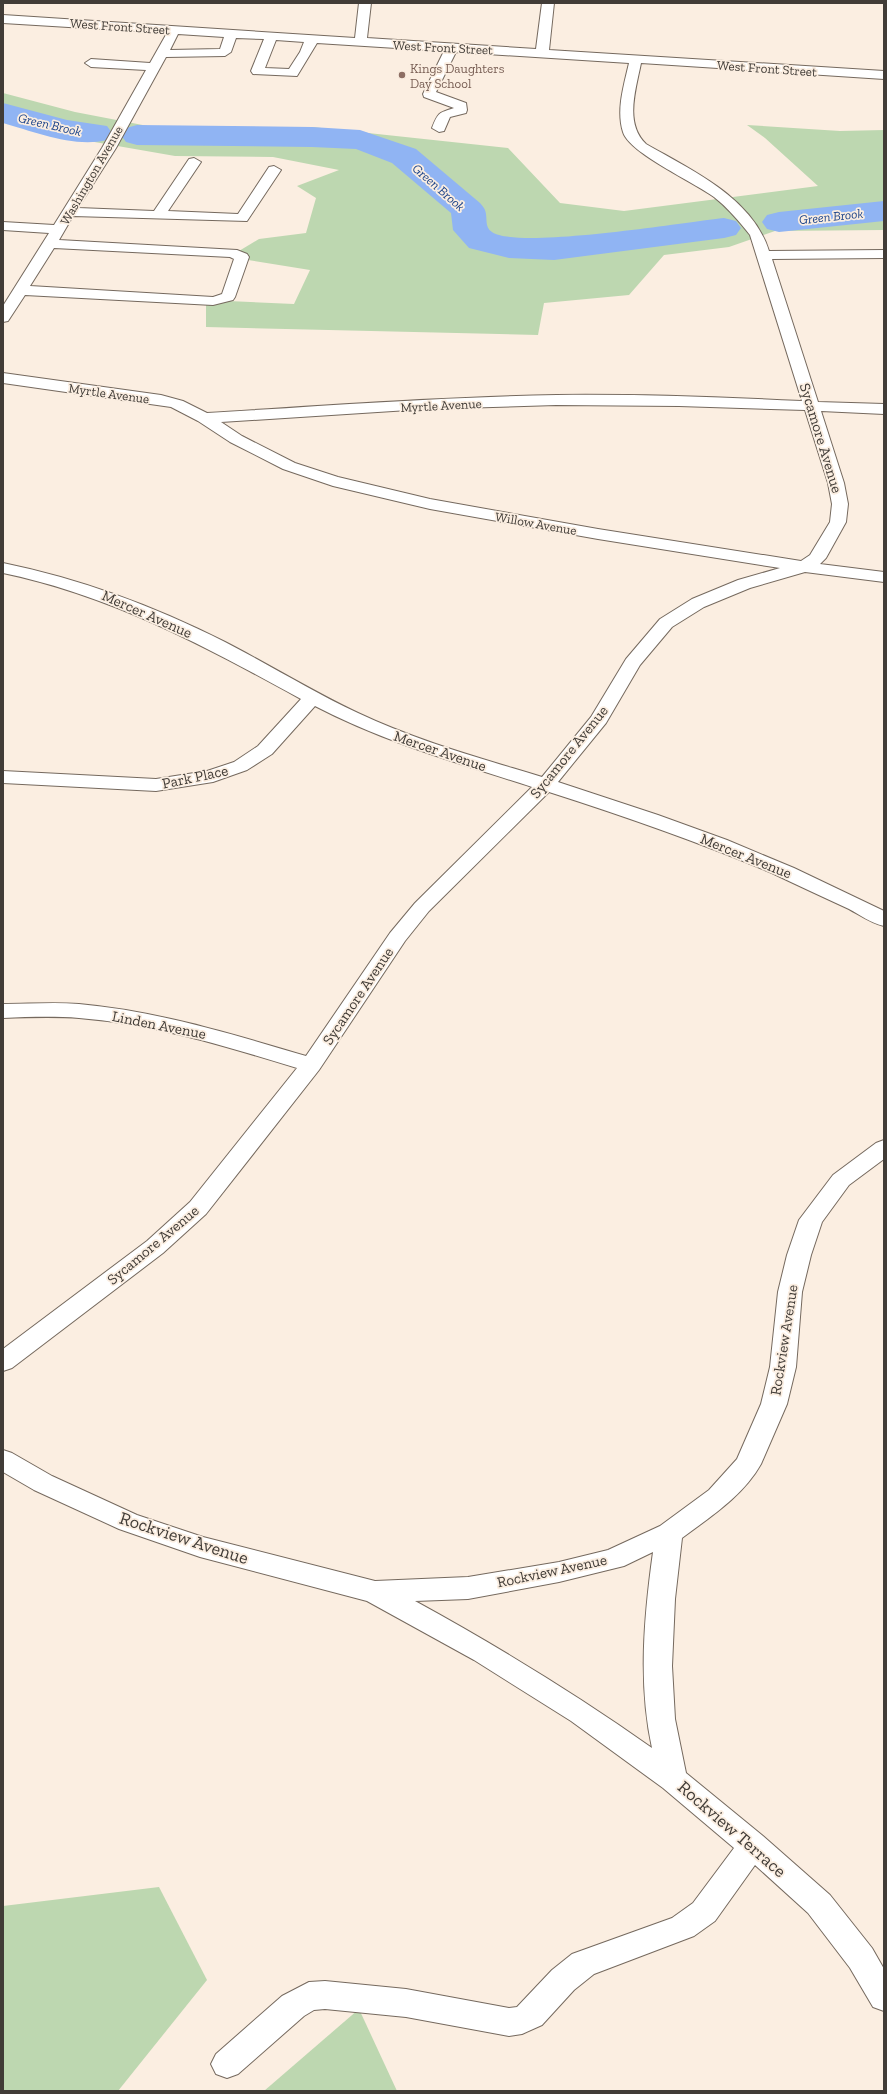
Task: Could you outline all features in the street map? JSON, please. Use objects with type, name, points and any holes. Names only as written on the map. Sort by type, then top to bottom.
[{"type":"street","points":[[360,43],[365,3]]},
{"type":"street","points":[[542,53],[548,3]]},
{"type":"street","name":"West Front Street","points":[[3,19],[175,29],[360,43],[884,75]]},
{"type":"street","name":"Washington Avenue","points":[[3,318],[109,148],[175,29]]},
{"type":"street","points":[[162,53],[193,54],[225,52],[232,34]]},
{"type":"street","points":[[271,36],[257,71],[294,73],[302,57],[311,47],[311,39]]},
{"type":"street","points":[[439,128],[444,115],[461,110],[461,106],[429,94],[452,48]]},
{"type":"street","name":"Sycamore Avenue","points":[[3,1362],[155,1247],[198,1208],[311,1065],[397,937],[422,907],[546,784],[599,719],[632,663],[666,623],[698,603],[744,584],[804,567],[817,558],[838,522],[840,504],[836,483],[757,234],[745,217],[718,192],[641,147],[633,139],[629,130],[628,96],[636,59]]},
{"type":"street","points":[[91,63],[154,67]]},
{"type":"street","points":[[158,215],[194,162]]},
{"type":"street","points":[[70,212],[242,218],[274,170]]},
{"type":"street","points":[[3,226],[59,229]]},
{"type":"street","points":[[21,290],[213,301],[228,297],[242,257],[232,253],[50,244]]},
{"type":"street","points":[[764,255],[884,254]]},
{"type":"street","name":"Myrtle Avenue","points":[[3,378],[161,400],[177,404],[204,418],[473,403],[557,400],[710,401],[884,409]]},
{"type":"street","name":"Willow Avenue","points":[[204,418],[236,438],[289,466],[333,481],[430,504],[568,529],[804,567],[884,577]]},
{"type":"street","name":"Mercer Avenue","points":[[3,568],[39,574],[103,594],[187,631],[246,661],[312,698],[393,735],[456,758],[546,784],[735,850],[805,881],[884,920]]},
{"type":"street","name":"Park Place","points":[[3,777],[156,785],[181,783],[213,776],[235,768],[265,750],[312,698]]},
{"type":"street","name":"Linden Avenue","points":[[3,1011],[79,1010],[153,1021],[190,1029],[311,1065]]},
{"type":"street","name":"Rockview Avenue","points":[[375,1592],[468,1588],[559,1572],[614,1558],[669,1533],[718,1497],[748,1464],[774,1404],[783,1367],[790,1292],[799,1255],[811,1220],[841,1180],[884,1148]]},
{"type":"street","name":"Rockview Avenue","points":[[3,1460],[43,1483],[128,1522],[200,1547],[375,1592],[490,1656],[581,1713],[673,1779]]},
{"type":"street","name":"Rockview Terrace","points":[[669,1533],[661,1594],[658,1648],[660,1711],[673,1779],[753,1845],[819,1904],[861,1958],[884,1997]]},
{"type":"street","points":[[227,2064],[293,2006],[309,1996],[326,1995],[406,2003],[509,2022],[522,2020],[532,2015],[563,1980],[583,1964],[682,1927],[704,1912],[753,1845]]},
{"type":"green space","points":[[3,93],[75,112],[153,127],[191,131],[312,127],[508,148],[560,203],[624,211],[818,186],[765,138],[747,125],[840,131],[884,130],[884,230],[775,231],[729,247],[664,255],[629,295],[544,303],[538,335],[206,327],[206,300],[294,304],[310,270],[229,257],[259,239],[306,233],[316,198],[297,186],[339,170],[273,157],[175,156],[60,136],[3,120]]},
{"type":"green space","points":[[159,1887],[207,1980],[118,2091],[3,2091],[3,1906]]},
{"type":"green space","points":[[359,2009],[397,2091],[264,2091]]},
{"type":"waterway","name":"Green Brook","points":[[3,113],[65,130],[96,133]]},
{"type":"waterway","name":"Green Brook","points":[[137,135],[312,137],[360,140],[404,156],[468,210],[470,230],[481,241],[509,247],[554,249],[724,228]]},
{"type":"waterway","name":"Green Brook","points":[[779,222],[884,211]]},
{"type":"place","name":"Kings Daughters Day School","points":[[402,75]]}]
